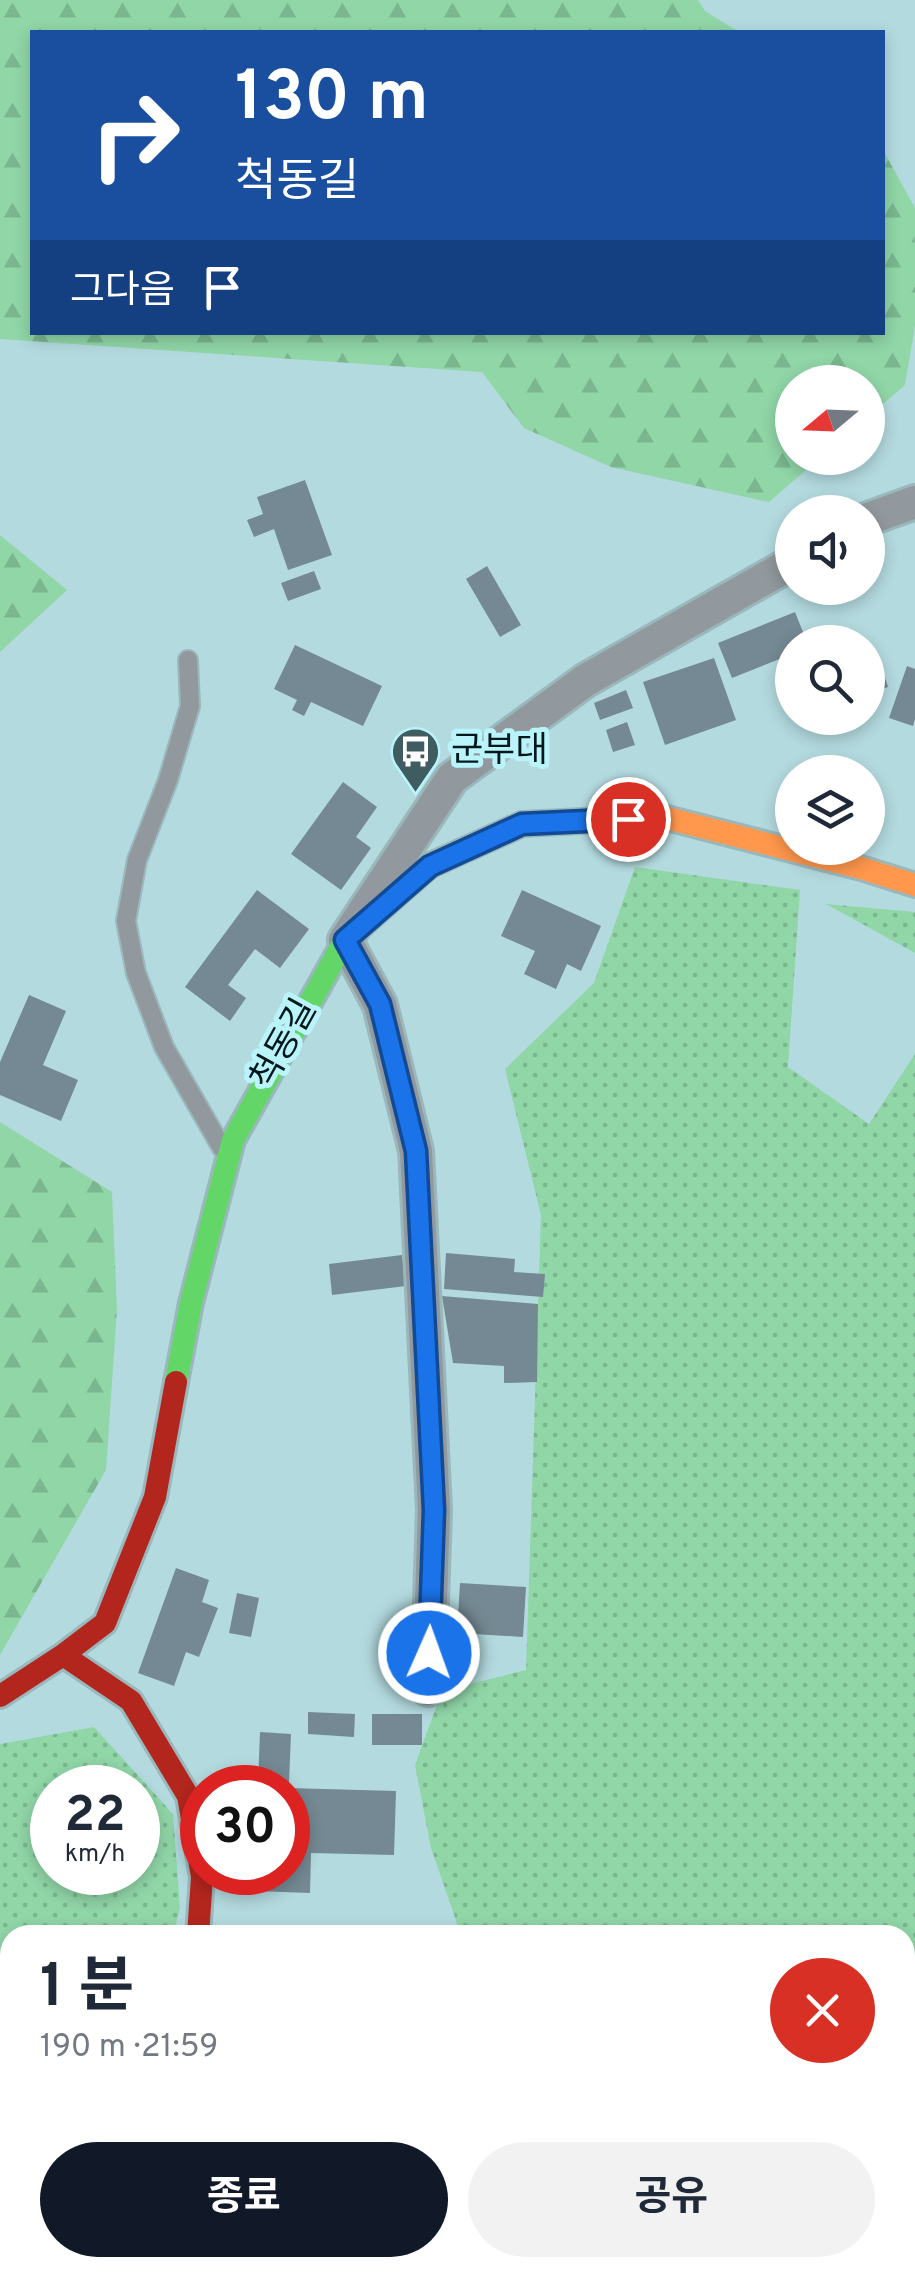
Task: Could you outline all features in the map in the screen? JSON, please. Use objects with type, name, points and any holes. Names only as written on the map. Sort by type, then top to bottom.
[{"type":"street","points":[[885,513],[915,502]]},
{"type":"street","points":[[428,1689],[434,1510],[416,1151],[380,1004],[345,940],[452,778],[586,680],[775,572]]},
{"type":"street","name":"척동길","points":[[0,1696],[105,1623],[155,1496],[192,1303],[233,1140],[345,940],[430,866],[522,824],[663,817],[915,885]]},
{"type":"street","points":[[63,1655],[131,1701],[188,1796],[202,1877],[199,1925]]},
{"type":"lane","points":[[188,660],[190,706],[168,780],[137,860],[126,921],[136,973],[164,1046],[228,1159]]},
{"type":"green space","points":[[0,0],[698,0],[705,11],[736,30],[30,30],[30,335],[885,335],[885,154],[915,208],[915,326],[905,385],[885,402],[885,365],[775,365],[775,475],[800,475],[769,502],[611,467],[524,428],[482,372],[0,339]]},
{"type":"green space","points":[[0,535],[67,590],[0,652]]},
{"type":"green space","points":[[635,867],[800,890],[788,1067],[869,1124],[915,1054],[915,1925],[458,1925],[431,1848],[415,1765],[442,1691],[526,1670],[541,1215],[505,1069],[594,983]]},
{"type":"green space","points":[[826,904],[915,912],[915,953]]},
{"type":"green space","points":[[0,1122],[112,1192],[117,1309],[106,1470],[0,1655]]},
{"type":"green space","points":[[94,1727],[129,1765],[30,1765],[30,1895],[160,1895],[160,1800],[173,1814],[180,1908],[176,1925],[0,1925],[0,1744]]},
{"type":"building","points":[[305,480],[332,555],[288,570],[274,529],[254,537],[247,520],[263,514],[257,497]]},
{"type":"building","points":[[487,566],[521,625],[500,637],[466,579]]},
{"type":"building","points":[[314,571],[321,589],[288,601],[281,583]]},
{"type":"building","points":[[795,612],[800,625],[775,625],[775,661],[732,678],[718,643]]},
{"type":"building","points":[[295,645],[382,686],[363,726],[311,702],[304,716],[292,710],[297,700],[274,689]]},
{"type":"building","points":[[714,658],[736,720],[665,745],[643,682]]},
{"type":"building","points":[[907,666],[915,669],[913,726],[889,718]]},
{"type":"building","points":[[626,690],[633,708],[600,720],[594,703]]},
{"type":"building","points":[[627,722],[635,745],[613,752],[606,730]]},
{"type":"building","points":[[343,782],[377,807],[356,837],[371,848],[341,890],[291,854]]},
{"type":"building","points":[[257,890],[309,929],[280,968],[255,949],[228,985],[246,998],[230,1021],[185,987]]},
{"type":"building","points":[[522,890],[601,926],[581,971],[567,964],[556,989],[524,974],[535,951],[501,936]]},
{"type":"building","points":[[29,995],[66,1011],[43,1065],[78,1080],[61,1121],[0,1095],[0,1062]]},
{"type":"building","points":[[446,1253],[515,1259],[514,1272],[545,1274],[543,1297],[444,1289]]},
{"type":"building","points":[[402,1255],[406,1286],[332,1295],[329,1264]]},
{"type":"building","points":[[442,1296],[538,1304],[537,1382],[504,1383],[504,1366],[453,1363]]},
{"type":"building","points":[[176,1568],[209,1580],[202,1602],[218,1608],[199,1657],[186,1652],[174,1686],[138,1673]]},
{"type":"building","points":[[460,1583],[526,1587],[523,1637],[457,1633]]},
{"type":"building","points":[[237,1593],[259,1598],[251,1637],[229,1633]]},
{"type":"building","points":[[308,1712],[355,1714],[354,1737],[308,1734]]},
{"type":"building","points":[[372,1714],[422,1714],[422,1745],[372,1745]]},
{"type":"building","points":[[260,1732],[291,1734],[290,1765],[259,1765]]},
{"type":"building","points":[[310,1789],[396,1791],[394,1855],[311,1853],[310,1893]]},
{"type":"traffic: fast","points":[[176,1382],[191,1303],[233,1140],[345,940],[429,866],[442,860]]},
{"type":"traffic: slow","points":[[442,860],[522,824],[663,817],[915,885]]},
{"type":"traffic: jam","points":[[0,1696],[105,1623],[155,1497],[176,1382]]},
{"type":"traffic: jam","points":[[63,1655],[131,1701],[188,1796],[202,1877],[199,1925]]},
{"type":"place","name":"군부대","points":[[416,794]]},
{"type":"route","points":[[429,1653],[434,1510],[416,1151],[380,1004],[345,940],[430,866],[522,824],[628,819]]}]
